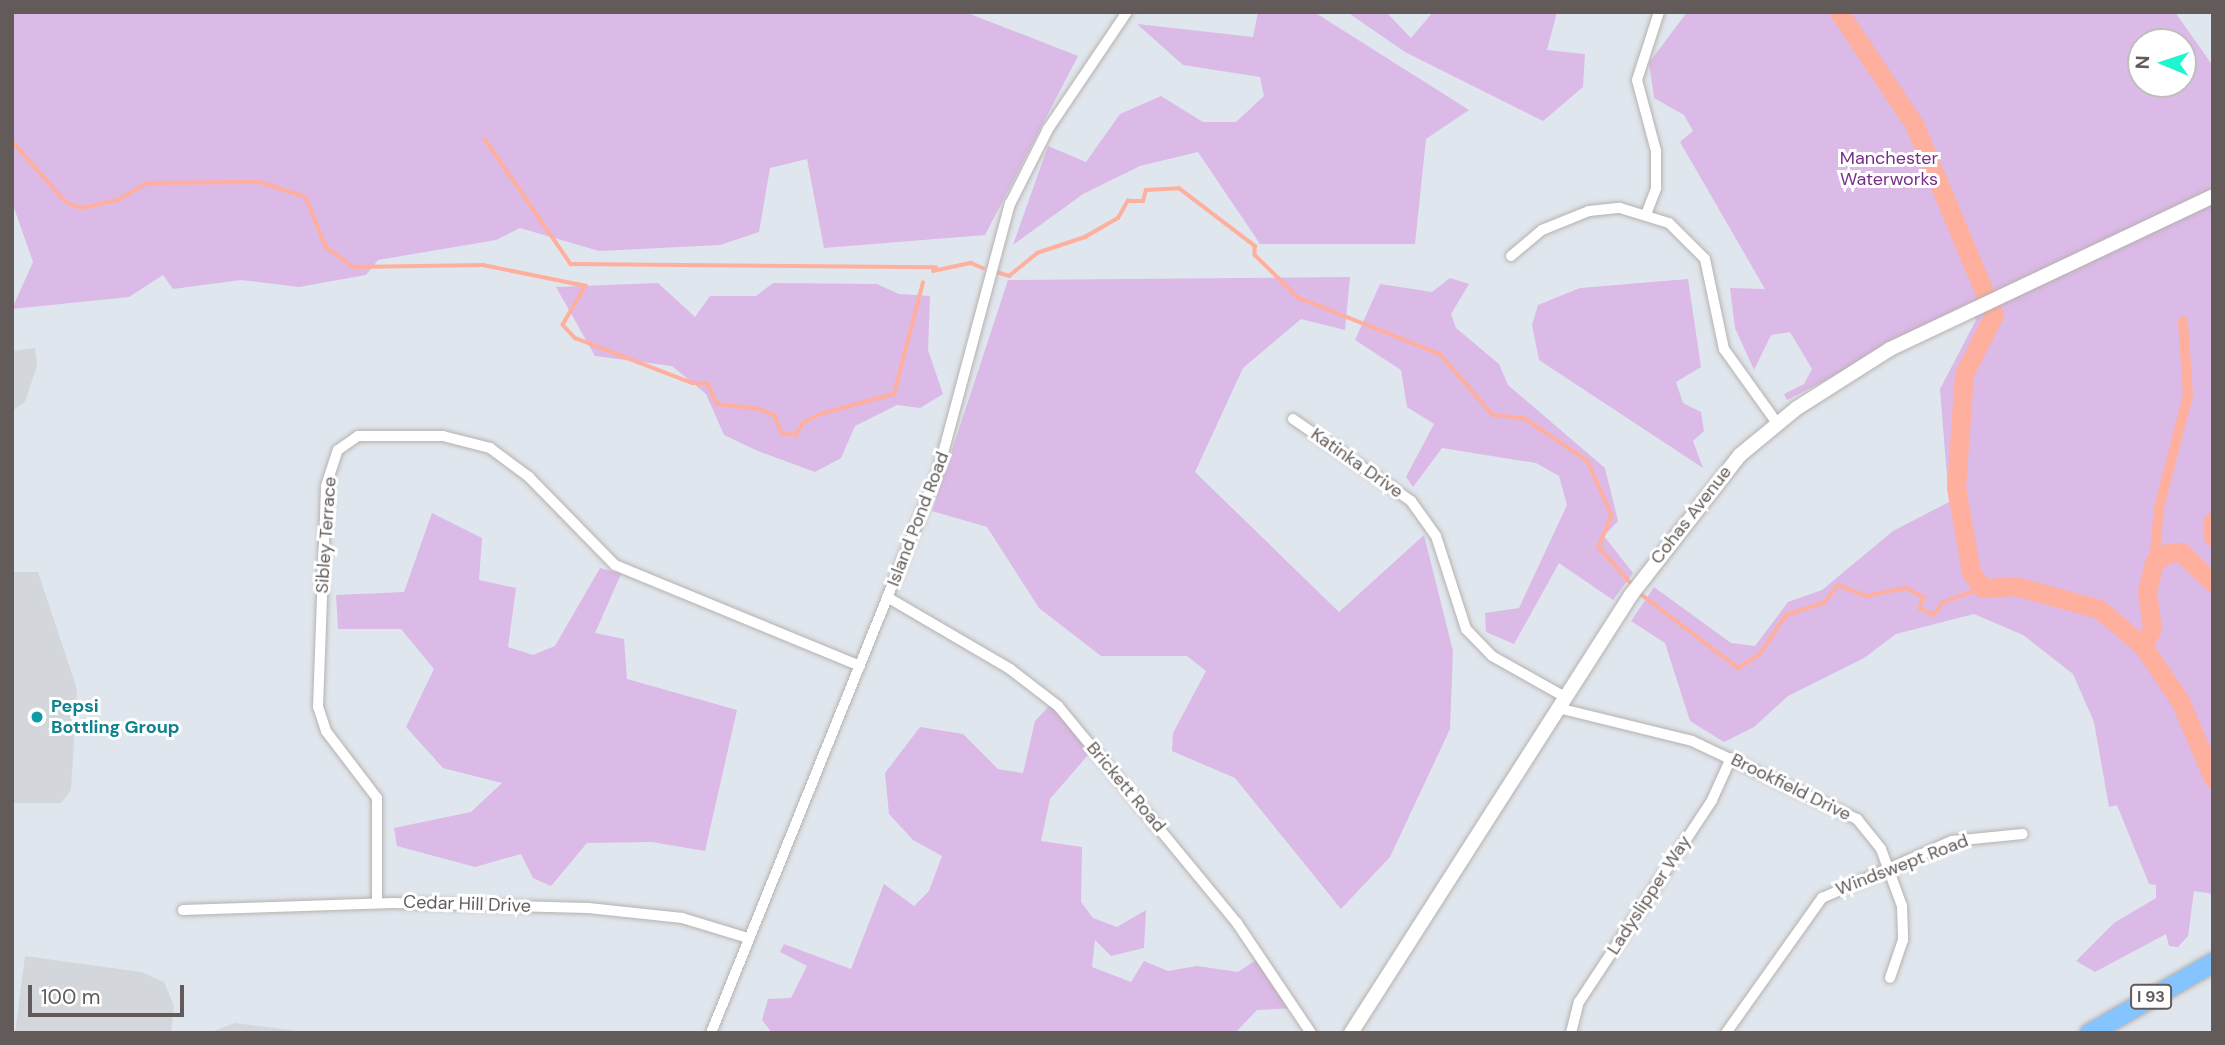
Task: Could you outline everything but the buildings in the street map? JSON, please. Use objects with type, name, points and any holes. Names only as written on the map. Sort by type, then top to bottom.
[{"type":"highway","name":"I 93","points":[[2089,1033],[2213,962]]},
{"type":"street","name":"Island Pond Road","points":[[711,1033],[860,666],[949,437],[1010,204],[1048,129],[1127,12]]},
{"type":"street","points":[[1647,212],[1656,188],[1656,151],[1637,80],[1659,12]]},
{"type":"street","name":"Cohas Avenue","points":[[1351,1033],[1562,703],[1691,510],[1777,423],[1858,367],[1980,305],[2213,196]]},
{"type":"street","points":[[1511,256],[1566,216],[1620,208],[1647,212],[1691,240],[1705,258],[1724,349],[1777,423]]},
{"type":"street","name":"Katinka Drive","points":[[1293,419],[1411,501],[1436,536],[1466,629],[1492,656],[1562,703]]},
{"type":"street","name":"Sibley Terrace","points":[[377,903],[377,798],[326,731],[318,707],[326,486],[338,450],[358,436],[443,436],[490,448],[529,477],[614,565],[860,666]]},
{"type":"street","name":"Brickett Road","points":[[887,597],[1058,706],[1237,923],[1311,1033]]},
{"type":"street","name":"Brookfield Drive","points":[[1562,703],[1679,737],[1846,810],[1874,837],[1888,867],[1904,928],[1890,978]]},
{"type":"street","name":"Ladyslipper Way","points":[[1571,1033],[1579,1002],[1712,800],[1731,758]]},
{"type":"street","name":"Windswept Road","points":[[1726,1033],[1811,908],[1833,890],[1969,837],[2023,834]]},
{"type":"street","name":"Cedar Hill Drive","points":[[183,909],[377,903],[659,914],[748,938]]},
{"type":"shaded area","points":[[35,348],[37,366],[25,402],[12,411],[12,351]]},
{"type":"shaded area","points":[[12,572],[38,572],[77,689],[71,790],[61,803],[12,803]]},
{"type":"shaded area","points":[[25,956],[141,972],[164,982],[174,1006],[171,1033],[15,1033]]},
{"type":"shaded area","points":[[235,1023],[315,1033],[208,1033]]},
{"type":"green space","points":[[12,12],[965,12],[1078,56],[985,235],[824,248],[807,159],[770,168],[759,232],[720,245],[599,251],[520,228],[496,240],[378,260],[366,275],[299,287],[241,280],[173,289],[163,275],[129,297],[12,309],[33,262],[12,202]]},
{"type":"green space","points":[[1258,12],[1314,12],[1469,110],[1426,139],[1415,244],[1260,244],[1198,152],[1140,166],[1083,194],[1013,245],[1048,146],[1086,162],[1120,114],[1161,96],[1203,122],[1236,122],[1264,96],[1260,77],[1183,65],[1137,24],[1253,37]]},
{"type":"green space","points":[[1347,12],[1386,12],[1411,38],[1433,12],[1557,12],[1547,50],[1585,54],[1583,87],[1543,121],[1405,52]]},
{"type":"green space","name":"Manchester Waterworks","points":[[1687,12],[2175,12],[2186,28],[2127,28],[2127,98],[2197,98],[2197,43],[2213,66],[2213,894],[2194,891],[2188,936],[2178,947],[2169,946],[2166,934],[2095,972],[2076,961],[2114,923],[2156,898],[2156,885],[2149,884],[2117,805],[2109,807],[2094,722],[2073,674],[2023,635],[1974,614],[1896,634],[1864,658],[1788,696],[1754,727],[1724,742],[1690,721],[1665,643],[1631,621],[1654,587],[1731,643],[1755,646],[1788,602],[1822,590],[1893,531],[1949,502],[1940,389],[1976,320],[1969,307],[1787,400],[1784,394],[1804,384],[1812,369],[1790,332],[1771,335],[1754,370],[1735,328],[1730,288],[1765,289],[1680,142],[1693,131],[1684,115],[1654,98],[1649,63]]},
{"type":"green space","points":[[1350,277],[1345,330],[1301,319],[1243,368],[1195,472],[1339,612],[1424,535],[1453,651],[1450,729],[1390,857],[1341,909],[1235,778],[1172,751],[1173,733],[1206,671],[1187,656],[1101,656],[1039,608],[987,527],[932,511],[1008,280]]},
{"type":"green space","points":[[1450,278],[1469,284],[1451,314],[1456,328],[1499,364],[1508,385],[1605,468],[1618,521],[1604,536],[1633,573],[1613,600],[1559,563],[1514,644],[1486,632],[1485,613],[1519,608],[1567,505],[1559,476],[1536,463],[1442,448],[1413,487],[1406,477],[1434,424],[1407,407],[1401,370],[1355,340],[1380,284],[1432,292]]},
{"type":"green space","points":[[1688,279],[1701,367],[1676,382],[1683,403],[1701,412],[1704,431],[1693,441],[1703,468],[1539,360],[1532,325],[1538,305],[1580,288]]},
{"type":"green space","points":[[658,283],[695,317],[710,296],[756,296],[773,283],[877,284],[899,294],[930,296],[928,350],[943,394],[920,408],[897,405],[855,426],[841,458],[815,472],[758,451],[724,435],[706,394],[672,366],[595,356],[556,287]]},
{"type":"green space","points":[[432,513],[482,538],[479,580],[516,588],[508,647],[533,655],[555,646],[600,568],[621,574],[595,633],[624,639],[627,679],[737,710],[705,851],[652,842],[587,843],[551,886],[533,878],[521,854],[475,867],[397,846],[394,828],[471,812],[502,783],[443,768],[406,727],[434,669],[401,629],[338,629],[336,595],[404,592]]},
{"type":"green space","points":[[1053,702],[1094,748],[1050,799],[1041,841],[1082,847],[1081,902],[1093,918],[1117,927],[1146,910],[1144,948],[1111,956],[1095,940],[1092,967],[1131,982],[1144,961],[1168,971],[1197,966],[1238,972],[1262,956],[1297,1008],[1257,1010],[1235,1033],[772,1033],[762,1020],[768,999],[791,998],[807,966],[780,952],[784,944],[851,969],[884,884],[914,906],[929,891],[942,856],[913,840],[889,814],[885,773],[920,727],[963,734],[998,769],[1023,773],[1035,721]]},
{"type":"waterway","points":[[1839,12],[1914,124],[1994,315],[1964,374],[1956,487],[1971,572],[1982,588],[2016,586],[2099,609],[2143,646],[2180,701],[2213,778]]},
{"type":"waterway","points":[[485,139],[571,264],[936,267]]},
{"type":"waterway","points":[[12,141],[66,202],[81,208],[118,200],[148,183],[260,182],[306,197],[326,247],[354,267],[483,265],[586,286],[563,325],[575,338],[692,383],[708,383],[717,404],[760,409],[775,416],[782,433],[796,435],[803,423],[820,414],[894,394],[923,283]]},
{"type":"waterway","points":[[997,272],[1009,276],[1037,253],[1085,237],[1118,218],[1128,201],[1143,201],[1146,190],[1179,188],[1255,246],[1255,255],[1299,298],[1440,354],[1493,415],[1524,418],[1588,461],[1612,516],[1599,547],[1630,582]]},
{"type":"waterway","points":[[933,271],[971,263],[983,268]]},
{"type":"waterway","points":[[2154,563],[2159,508],[2188,395],[2183,321]]},
{"type":"waterway","points":[[2213,521],[2213,537]]},
{"type":"waterway","points":[[2143,646],[2152,628],[2147,591],[2154,563],[2167,553],[2181,552],[2213,583]]},
{"type":"waterway","points":[[1642,595],[1738,668],[1760,654],[1786,615],[1824,603],[1838,585],[1867,596],[1906,588],[1924,597],[1920,608],[1934,615],[1942,603],[1982,588]]},
{"type":"place","name":"Pepsi Bottling Group","points":[[37,717]]}]
